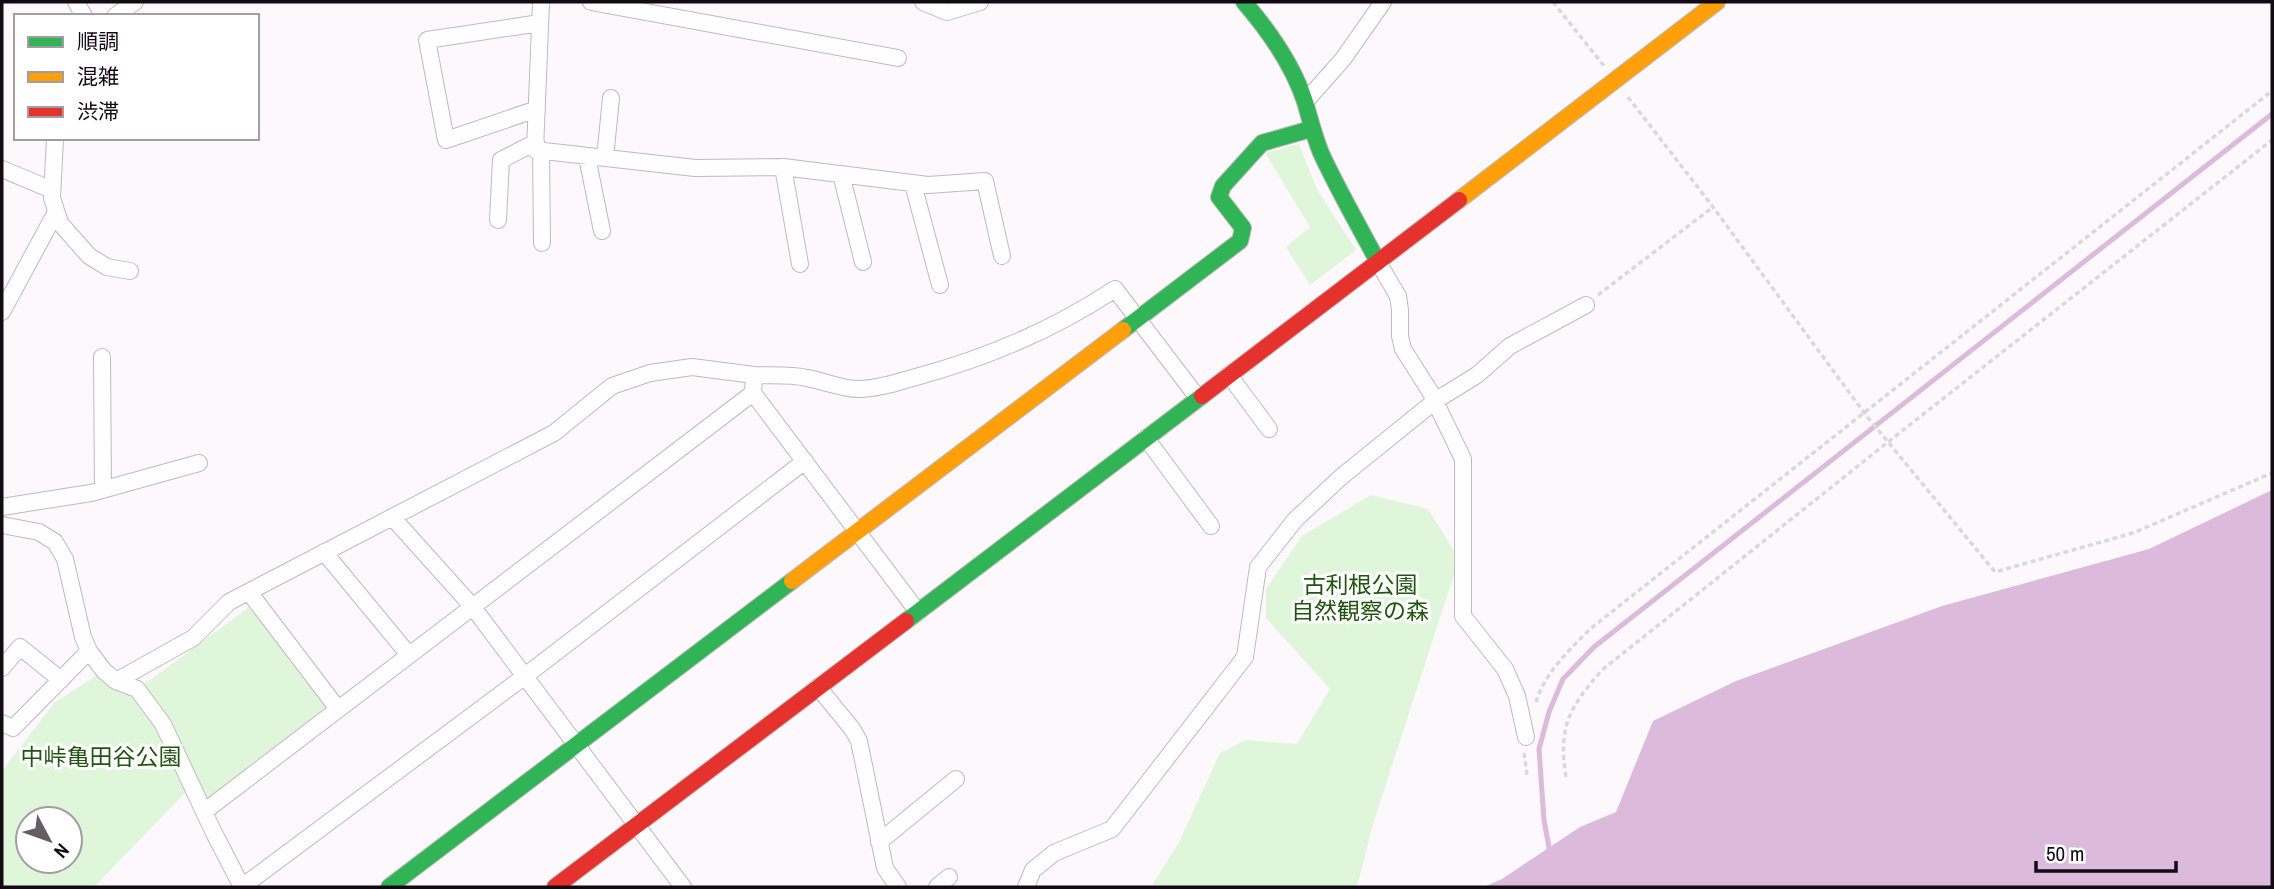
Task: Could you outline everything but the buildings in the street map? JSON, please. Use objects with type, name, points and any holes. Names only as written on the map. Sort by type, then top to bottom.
[{"type":"street","points":[[118,14],[135,2]]},
{"type":"street","points":[[541,2],[537,109],[542,243]]},
{"type":"street","points":[[591,2],[898,58]]},
{"type":"street","points":[[923,2],[947,12],[979,2]]},
{"type":"street","points":[[1244,2],[1281,52],[1294,75],[1305,102],[1311,129],[1331,175],[1398,296],[1403,349],[1435,401],[1463,459],[1463,616],[1505,669],[1517,696],[1526,737]]},
{"type":"street","points":[[1305,102],[1343,59],[1383,2]]},
{"type":"street","points":[[555,887],[1717,2]]},
{"type":"street","points":[[537,109],[446,140],[426,40],[540,23]]},
{"type":"street","points":[[605,159],[611,98]]},
{"type":"street","points":[[388,887],[1240,241],[1243,228],[1219,197],[1223,186],[1262,143],[1311,129]]},
{"type":"street","points":[[55,140],[52,198],[67,234],[89,256],[107,267],[130,271]]},
{"type":"street","points":[[498,220],[501,160],[538,146],[605,159],[695,168],[783,167],[913,184],[985,181],[1002,257]]},
{"type":"street","points":[[587,156],[602,231]]},
{"type":"street","points":[[783,167],[800,264]]},
{"type":"street","points":[[2,169],[52,190]]},
{"type":"street","points":[[841,174],[863,262]]},
{"type":"street","points":[[913,184],[940,285]]},
{"type":"street","points":[[2,312],[57,212]]},
{"type":"street","points":[[116,681],[193,638],[229,602],[554,433],[612,386],[650,373],[692,367],[754,375],[806,377],[837,387],[860,389],[889,384],[960,365],[1032,335],[1089,306],[1115,289],[1198,398]]},
{"type":"street","points":[[1026,887],[1033,870],[1054,853],[1112,830],[1245,657],[1258,567],[1295,520],[1340,477],[1435,401],[1477,375],[1510,346],[1586,305]]},
{"type":"street","points":[[102,357],[103,490]]},
{"type":"street","points":[[754,375],[753,393],[918,611]]},
{"type":"street","points":[[1229,375],[1269,429]]},
{"type":"street","points":[[205,811],[753,393]]},
{"type":"street","points":[[1146,438],[1211,526]]},
{"type":"street","points":[[2,526],[39,532],[55,542],[65,559],[83,637],[89,651],[104,671],[116,681],[137,689],[163,724],[242,887],[525,676],[805,461]]},
{"type":"street","points":[[2,507],[103,490],[199,463]]},
{"type":"street","points":[[392,517],[472,607],[683,887]]},
{"type":"street","points":[[324,552],[410,655]]},
{"type":"street","points":[[249,592],[338,709]]},
{"type":"street","points":[[2,667],[20,647],[61,680]]},
{"type":"street","points":[[2,723],[13,728],[89,651]]},
{"type":"street","points":[[818,687],[859,741],[878,823],[879,842],[886,868],[898,887]]},
{"type":"street","points":[[879,842],[956,779]]},
{"type":"path","points":[[1553,2],[1713,207],[1865,414],[1995,572],[2133,533],[2272,473]]},
{"type":"path","points":[[1535,706],[1538,695],[1553,670],[1566,652],[1590,629],[2272,91]]},
{"type":"path","points":[[1566,778],[1562,752],[1563,729],[1586,688],[1602,670],[2272,140]]},
{"type":"path","points":[[1586,305],[1713,207]]},
{"type":"path","points":[[1526,737],[1523,748],[1527,775]]},
{"type":"green space","points":[[1299,144],[1317,189],[1356,250],[1310,285],[1286,247],[1310,227],[1265,153]]},
{"type":"green space","name":"古利根公園 自然観察の森","points":[[1371,495],[1428,509],[1459,559],[1373,824],[1357,887],[1153,887],[1179,842],[1220,753],[1246,740],[1297,744],[1330,689],[1266,618],[1266,589],[1302,536]]},
{"type":"green space","name":"中峠亀田谷公園","points":[[256,602],[338,709],[205,811],[192,786],[94,887],[2,887],[2,771],[55,702],[104,671],[138,689]]},
{"type":"shaded area","points":[[2272,490],[2272,887],[1484,887],[1502,879],[1580,827],[1616,812],[1653,721],[1736,681],[1942,606],[2149,549]]},
{"type":"waterway","points":[[1550,853],[1544,820],[1539,749],[1549,712],[1563,679],[1594,647],[2272,114]]},
{"type":"traffic: fast","points":[[1244,2],[1271,37],[1294,75],[1321,153],[1378,262]]},
{"type":"traffic: fast","points":[[1123,330],[1240,241],[1243,228],[1219,197],[1223,186],[1262,143],[1311,129]]},
{"type":"traffic: fast","points":[[906,621],[1202,396]]},
{"type":"traffic: fast","points":[[389,887],[792,581]]},
{"type":"traffic: slow","points":[[1459,200],[1717,2]]},
{"type":"traffic: slow","points":[[792,581],[1123,330]]},
{"type":"traffic: jam","points":[[1202,396],[1459,200]]},
{"type":"traffic: jam","points":[[555,887],[906,621]]}]
